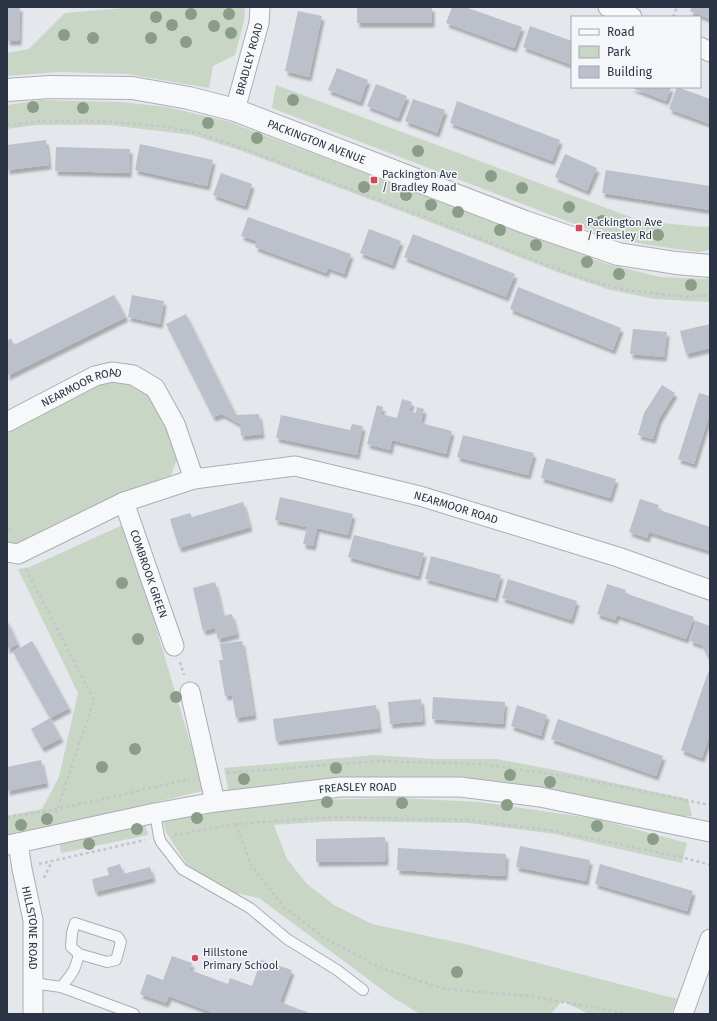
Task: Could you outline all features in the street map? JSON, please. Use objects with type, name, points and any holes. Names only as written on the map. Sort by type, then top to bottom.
[{"type":"street","name":"BRADLEY ROAD","points":[[235,110],[259,23],[260,7]]},
{"type":"street","points":[[608,7],[630,16]]},
{"type":"street","points":[[701,48],[710,52]]},
{"type":"street","name":"PACKINGTON AVENUE","points":[[7,90],[50,87],[132,88],[188,98],[235,110],[525,222],[618,254],[676,263],[710,266]]},
{"type":"street","name":"NEARMOOR ROAD","points":[[7,422],[95,376],[112,372],[133,375],[155,388],[175,424],[194,479]]},
{"type":"street","name":"NEARMOOR ROAD","points":[[13,553],[124,502],[194,479],[295,466],[420,496],[618,557],[710,590]]},
{"type":"street","name":"COMBROOK GREEN","points":[[124,502],[174,646]]},
{"type":"street","points":[[190,692],[215,802]]},
{"type":"street","name":"FREASLEY ROAD","points":[[13,844],[155,813],[215,802],[340,787],[460,787],[540,797],[710,832]]},
{"type":"street","name":"HILLSTONE ROAD","points":[[13,844],[22,869],[32,920],[33,1014]]},
{"type":"street","points":[[683,1014],[710,939]]},
{"type":"lane","points":[[155,813],[161,842],[182,869],[250,908],[287,939],[337,970],[363,990]]},
{"type":"lane","points":[[75,923],[118,937],[121,942],[116,960],[107,962],[79,954],[71,947],[72,933],[75,923]]},
{"type":"lane","points":[[61,987],[74,972],[79,954]]},
{"type":"lane","points":[[33,983],[61,987],[134,1014]]},
{"type":"path","points":[[7,125],[42,121],[95,121],[160,126],[198,133],[255,152],[452,226],[539,262],[591,281],[626,290],[686,297],[710,295]]},
{"type":"path","points":[[7,523],[13,553],[94,700],[48,837]]},
{"type":"path","points":[[174,646],[190,692]]},
{"type":"path","points":[[22,869],[159,837],[236,824],[333,817],[469,820],[556,831],[689,859],[710,865]]},
{"type":"path","points":[[236,824],[251,865],[284,907],[326,939],[381,968],[444,989],[530,996],[629,1014]]},
{"type":"green space","points":[[135,7],[245,7],[244,21],[235,55],[213,66],[209,88],[127,74],[59,72],[7,76],[7,53],[29,49],[65,13]]},
{"type":"green space","points":[[276,85],[641,221],[703,227],[710,226],[710,250],[698,252],[642,244],[606,236],[272,108]]},
{"type":"green space","points":[[41,100],[120,102],[167,107],[227,121],[604,263],[660,277],[710,279],[710,302],[654,299],[607,289],[557,272],[242,151],[192,135],[109,125],[36,125],[7,129],[7,105]]},
{"type":"green space","points":[[105,380],[134,384],[152,396],[180,451],[171,475],[116,496],[26,544],[7,544],[7,433]]},
{"type":"green space","points":[[127,523],[151,611],[196,762],[207,790],[7,836],[7,816],[42,809],[59,777],[78,693],[18,569],[30,567]]},
{"type":"green space","points":[[375,755],[435,759],[497,759],[555,770],[688,799],[692,816],[681,816],[580,798],[229,793],[224,768]]},
{"type":"green space","points":[[398,798],[480,802],[597,819],[687,843],[682,863],[555,834],[468,823],[333,821],[274,825],[287,859],[307,884],[334,905],[372,924],[469,945],[677,999],[671,1014],[589,1014],[562,1001],[551,1014],[420,1014],[392,997],[259,898],[200,885],[166,832],[163,821],[193,813],[306,800]]},
{"type":"green space","points":[[144,821],[148,835],[61,853],[59,839]]},
{"type":"building","points":[[7,7],[20,7],[19,41],[7,41]]},
{"type":"building","points":[[357,7],[432,7],[432,23],[357,23]]},
{"type":"building","points":[[452,7],[465,7],[522,27],[514,48],[446,23]]},
{"type":"building","points":[[692,7],[710,7],[710,19],[690,11]]},
{"type":"building","points":[[298,11],[322,16],[309,77],[285,71]]},
{"type":"building","points":[[530,26],[571,41],[571,65],[523,47]]},
{"type":"building","points":[[337,68],[368,80],[360,102],[328,90]]},
{"type":"building","points":[[376,84],[407,96],[398,118],[367,106]]},
{"type":"building","points":[[633,88],[671,88],[666,101]]},
{"type":"building","points":[[677,88],[710,99],[710,124],[669,109]]},
{"type":"building","points":[[413,99],[445,110],[437,133],[405,121]]},
{"type":"building","points":[[457,101],[560,140],[552,161],[450,123]]},
{"type":"building","points":[[46,140],[49,165],[7,170],[7,145]]},
{"type":"building","points":[[140,144],[213,160],[207,186],[135,170]]},
{"type":"building","points":[[56,147],[130,149],[129,173],[55,171]]},
{"type":"building","points":[[565,154],[597,168],[587,191],[555,177]]},
{"type":"building","points":[[606,170],[710,186],[710,210],[602,193]]},
{"type":"building","points":[[221,173],[252,184],[245,206],[213,195]]},
{"type":"building","points":[[248,217],[351,254],[344,274],[328,268],[326,273],[255,247],[257,241],[241,236]]},
{"type":"building","points":[[369,229],[401,241],[392,265],[360,253]]},
{"type":"building","points":[[413,234],[515,274],[506,297],[404,257]]},
{"type":"building","points":[[518,287],[621,328],[613,350],[510,309]]},
{"type":"building","points":[[114,295],[126,317],[7,376],[7,341],[11,338],[14,345]]},
{"type":"building","points":[[132,295],[164,301],[160,324],[128,317]]},
{"type":"building","points":[[186,314],[236,415],[259,414],[262,434],[241,436],[240,424],[222,414],[213,417],[166,324]]},
{"type":"building","points":[[710,324],[710,348],[686,354],[680,331]]},
{"type":"building","points":[[633,329],[667,332],[664,357],[630,354]]},
{"type":"building","points":[[662,385],[675,393],[659,419],[653,439],[638,435],[644,413]]},
{"type":"building","points":[[699,393],[710,396],[710,413],[694,464],[678,459]]},
{"type":"building","points":[[402,399],[412,402],[409,411],[416,413],[417,407],[424,409],[421,423],[452,431],[446,454],[392,440],[390,450],[367,444],[377,405],[383,407],[381,414],[397,418]]},
{"type":"building","points":[[281,415],[350,430],[352,424],[363,426],[357,455],[276,438]]},
{"type":"building","points":[[463,435],[534,453],[528,475],[457,457]]},
{"type":"building","points":[[546,458],[616,479],[610,498],[541,478]]},
{"type":"building","points":[[280,497],[353,514],[348,535],[317,528],[313,546],[303,544],[307,527],[275,520]]},
{"type":"building","points":[[640,499],[659,505],[657,509],[710,527],[710,551],[649,532],[647,538],[629,532]]},
{"type":"building","points":[[243,502],[250,527],[179,548],[170,519],[190,513],[192,517]]},
{"type":"building","points":[[354,535],[424,553],[418,576],[348,557]]},
{"type":"building","points":[[431,556],[501,575],[495,598],[425,579]]},
{"type":"building","points":[[508,579],[577,601],[571,620],[502,598]]},
{"type":"building","points":[[215,582],[223,616],[232,614],[237,634],[218,639],[215,628],[203,631],[193,588]]},
{"type":"building","points":[[607,584],[626,590],[625,593],[694,617],[686,639],[617,615],[615,620],[597,614]]},
{"type":"building","points":[[7,620],[18,644],[7,649]]},
{"type":"building","points":[[696,621],[710,626],[710,662],[702,645],[690,641]]},
{"type":"building","points":[[32,641],[69,708],[50,718],[13,652]]},
{"type":"building","points":[[242,641],[254,715],[236,718],[232,695],[225,696],[219,660],[223,660],[220,644]]},
{"type":"building","points":[[710,669],[710,734],[702,758],[681,750]]},
{"type":"building","points":[[433,697],[505,702],[503,724],[432,719]]},
{"type":"building","points":[[421,699],[423,721],[390,724],[388,702]]},
{"type":"building","points":[[376,705],[379,728],[276,741],[273,719]]},
{"type":"building","points":[[517,705],[547,715],[541,736],[511,726]]},
{"type":"building","points":[[50,718],[61,738],[42,748],[31,729]]},
{"type":"building","points":[[558,719],[663,756],[656,776],[551,739]]},
{"type":"building","points":[[41,760],[46,783],[7,791],[7,767]]},
{"type":"building","points":[[385,837],[386,861],[316,862],[316,839]]},
{"type":"building","points":[[520,846],[590,860],[586,881],[516,867]]},
{"type":"building","points":[[398,848],[506,854],[505,876],[397,870]]},
{"type":"building","points":[[120,864],[123,874],[150,867],[153,878],[95,892],[92,879],[109,875],[107,868]]},
{"type":"building","points":[[600,864],[693,891],[687,911],[595,884]]},
{"type":"building","points":[[172,956],[192,963],[190,970],[228,984],[230,978],[252,986],[261,960],[292,970],[280,1002],[312,1014],[216,1014],[169,996],[166,1003],[140,994],[147,974],[163,980]]},
{"type":"place","name":"Packington Ave / Bradley Road","points":[[374,180]]},
{"type":"place","name":"Packington Ave / Freasley Rd","points":[[579,228]]},
{"type":"place","name":"Hillstone Primary School","points":[[195,958]]}]
